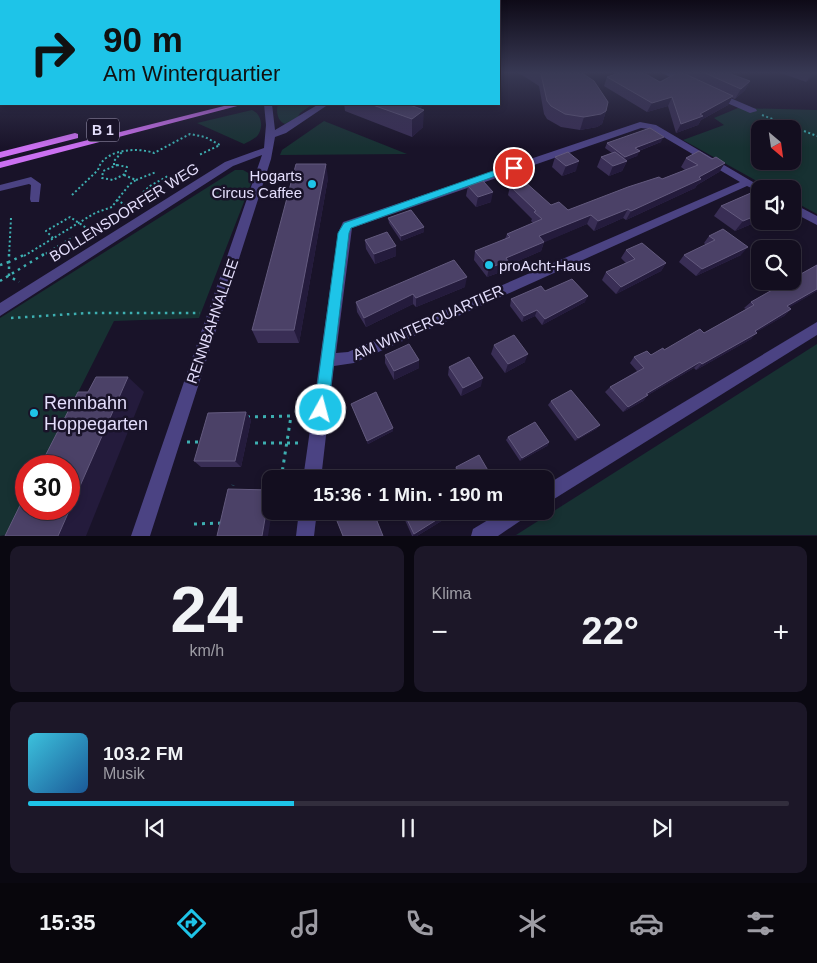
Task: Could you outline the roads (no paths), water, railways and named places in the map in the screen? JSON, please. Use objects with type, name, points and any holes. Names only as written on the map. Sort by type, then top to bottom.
[{"type":"main road","name":"B 1","points":[[0,155],[202,105]]},
{"type":"main road","name":"B 1","points":[[0,165],[238,105]]},
{"type":"street","points":[[723,98],[753,111]]},
{"type":"street","name":"RENNBAHNALLEE","points":[[140,536],[269,142],[270,118],[268,105]]},
{"type":"street","name":"BOLLENSDORFER WEG","points":[[4,314],[229,164],[269,142],[323,105]]},
{"type":"street","name":"AM WINTERQUARTIER","points":[[313,470],[344,233],[348,225],[640,125],[653,127],[751,184]]},
{"type":"street","points":[[0,188],[31,180],[36,184],[35,199]]},
{"type":"street","name":"AM WINTERQUARTIER","points":[[327,360],[349,358],[751,187]]},
{"type":"street","points":[[801,213],[817,221]]},
{"type":"street","points":[[554,490],[817,328]]},
{"type":"street","points":[[305,536],[307,520]]},
{"type":"street","points":[[480,536],[506,520]]},
{"type":"place","name":"Hogarts Circus Caffee","points":[[312,184]]},
{"type":"place","name":"proAcht-Haus","points":[[489,265]]},
{"type":"place","name":"Rennbahn Hoppegarten","points":[[34,413]]}]
